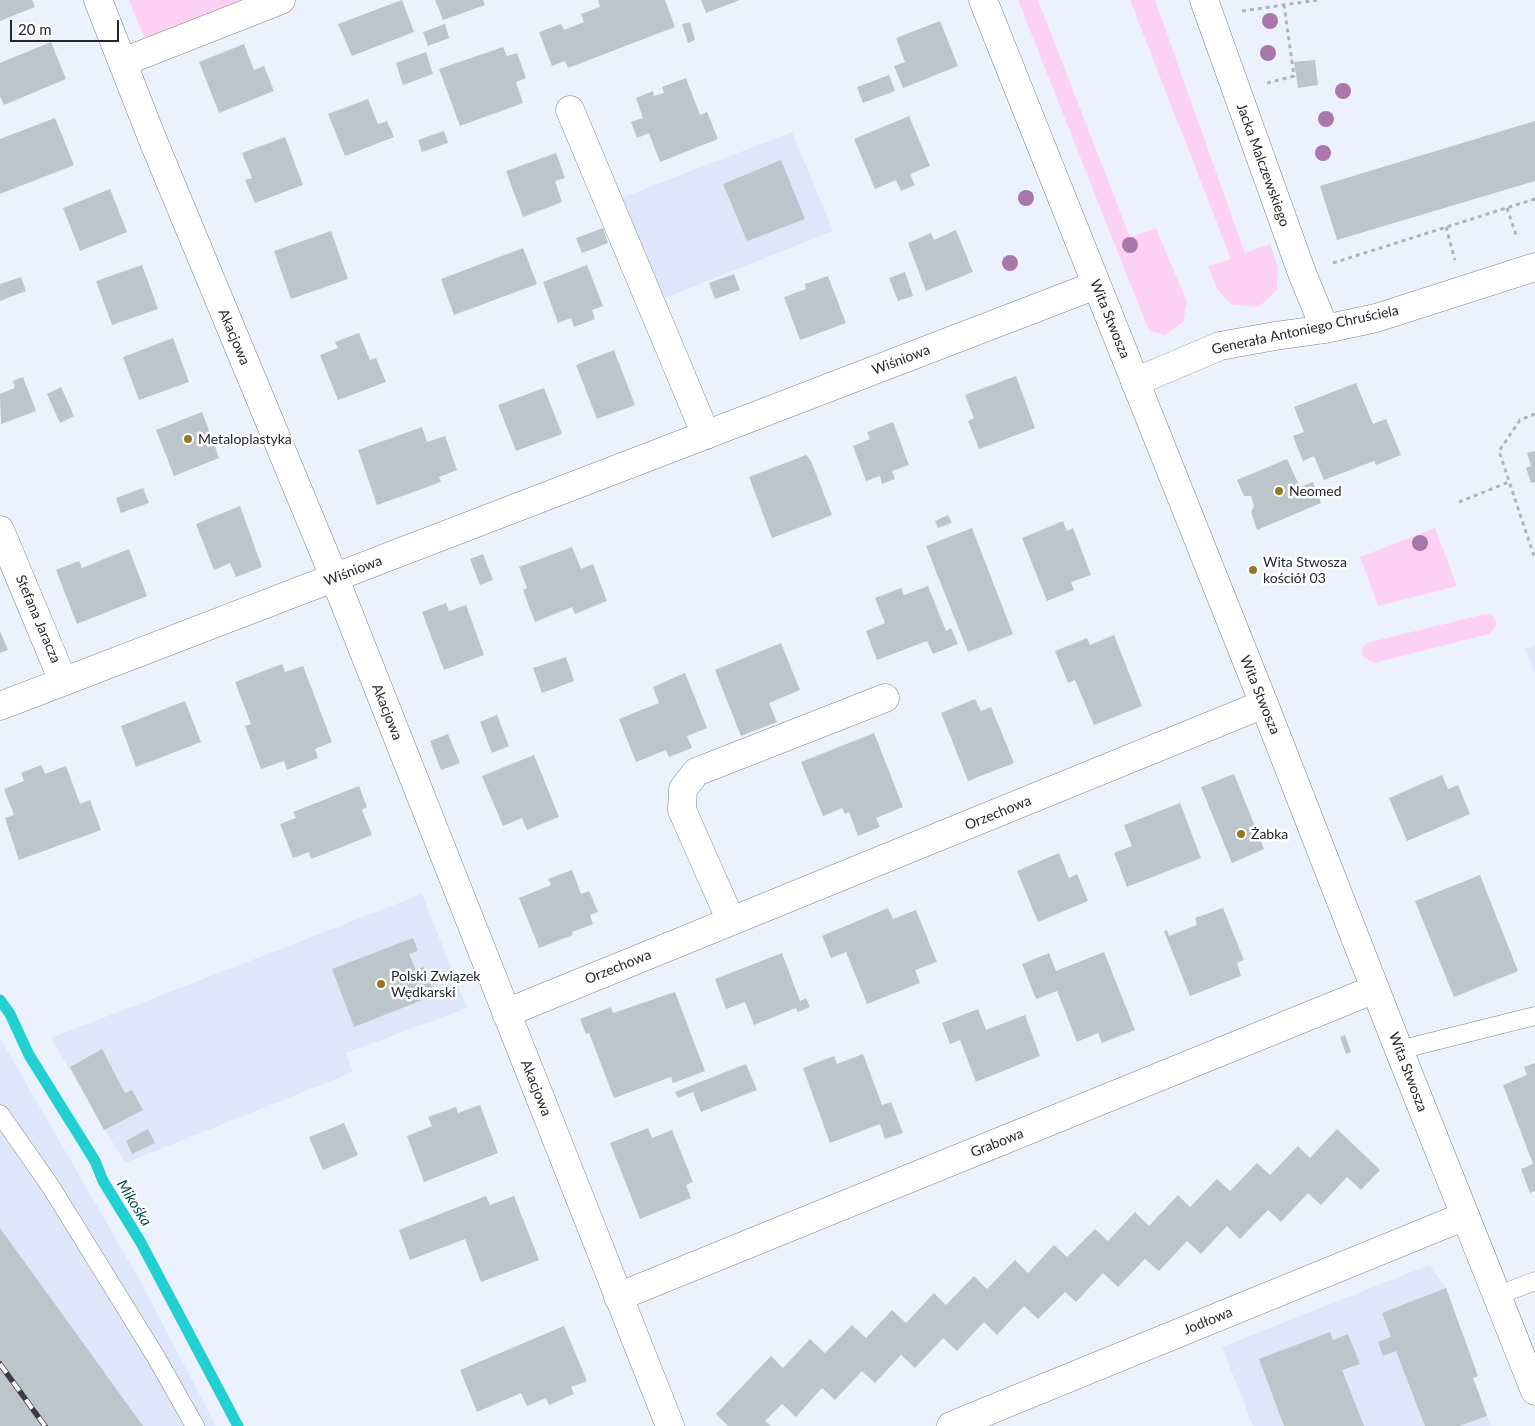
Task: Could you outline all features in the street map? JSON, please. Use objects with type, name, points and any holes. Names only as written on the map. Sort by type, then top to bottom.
[{"type":"street","name":"Akacjowa","points":[[98,0],[152,138],[335,579],[670,1426]]},
{"type":"street","points":[[123,62],[281,0]]},
{"type":"street","name":"Wita Stwosza","points":[[983,0],[1264,704],[1535,1391]]},
{"type":"street","name":"Jacka Malczewskiego","points":[[1207,8],[1302,273],[1325,329]]},
{"type":"street","points":[[570,110],[706,435]]},
{"type":"street","name":"Generała Antoniego Chruściela","points":[[1135,382],[1220,346],[1325,329],[1376,318],[1535,267]]},
{"type":"street","name":"Wiśniowa","points":[[0,706],[335,579],[1096,285]]},
{"type":"street","name":"Stefana Jaracza","points":[[0,530],[63,681]]},
{"type":"street","points":[[731,921],[682,810],[683,790],[696,772],[885,698]]},
{"type":"street","name":"Orzechowa","points":[[506,1013],[1264,704]]},
{"type":"street","name":"Grabowa","points":[[618,1297],[1375,989]]},
{"type":"street","name":"Jodłowa","points":[[951,1426],[1465,1216]]},
{"type":"lane","points":[[1399,1050],[1535,1016]]},
{"type":"lane","points":[[0,1114],[51,1187],[156,1357],[195,1426]]},
{"type":"lane","points":[[1496,1296],[1535,1281]]},
{"type":"path","points":[[1207,8],[1284,5],[1300,1],[1318,0]]},
{"type":"path","points":[[1259,85],[1294,76],[1284,5]]},
{"type":"path","points":[[1302,273],[1535,200]]},
{"type":"path","points":[[1446,227],[1455,261]]},
{"type":"path","points":[[1535,414],[1520,420],[1499,451],[1535,559]]},
{"type":"path","points":[[1459,502],[1509,482]]},
{"type":"shaded area","points":[[129,0],[256,0],[147,44]]},
{"type":"shaded area","points":[[1018,0],[1038,0],[1130,237],[1156,228],[1187,302],[1183,322],[1165,335],[1149,331]]},
{"type":"shaded area","points":[[1130,0],[1155,0],[1245,253],[1270,244],[1278,268],[1277,290],[1259,307],[1231,305],[1217,289],[1208,266],[1231,259]]},
{"type":"shaded area","points":[[792,132],[833,231],[662,299],[621,198]]},
{"type":"shaded area","points":[[1435,528],[1457,586],[1378,606],[1360,557]]},
{"type":"shaded area","points":[[1485,614],[1493,616],[1497,623],[1489,634],[1374,663],[1363,657],[1362,648],[1367,643]]},
{"type":"shaded area","points":[[1535,645],[1535,674],[1525,649]]},
{"type":"shaded area","points":[[422,894],[467,1008],[346,1053],[353,1072],[125,1163],[51,1038]]},
{"type":"shaded area","points":[[0,1038],[142,1284],[216,1426],[0,1426]]},
{"type":"shaded area","points":[[1429,1265],[1446,1288],[1478,1376],[1473,1378],[1491,1426],[1253,1426],[1222,1347]]},
{"type":"building","points":[[0,0],[32,0],[35,7],[0,21]]},
{"type":"building","points":[[402,0],[414,32],[352,56],[338,24]]},
{"type":"building","points":[[435,0],[483,0],[485,5],[443,20]]},
{"type":"building","points":[[598,0],[665,0],[675,27],[568,68],[565,61],[552,66],[539,32],[561,24],[564,30],[584,22],[581,14],[600,7]]},
{"type":"building","points":[[701,0],[740,0],[706,13]]},
{"type":"building","points":[[940,21],[958,66],[903,88],[894,66],[905,62],[896,38]]},
{"type":"building","points":[[690,22],[695,40],[688,43],[682,24]]},
{"type":"building","points":[[445,24],[449,38],[428,46],[423,32]]},
{"type":"building","points":[[51,42],[66,79],[4,105],[0,96],[0,63]]},
{"type":"building","points":[[244,44],[254,70],[264,66],[274,91],[219,113],[199,62]]},
{"type":"building","points":[[503,47],[507,56],[517,53],[526,78],[516,82],[523,103],[460,126],[439,69]]},
{"type":"building","points":[[426,52],[433,74],[403,85],[396,63]]},
{"type":"building","points":[[1315,60],[1318,85],[1298,88],[1294,62]]},
{"type":"building","points":[[889,75],[895,91],[863,103],[857,87]]},
{"type":"building","points":[[686,78],[700,115],[707,112],[718,139],[660,162],[649,133],[637,138],[631,122],[643,118],[636,98],[653,91],[654,96],[664,93],[662,87]]},
{"type":"building","points":[[368,99],[378,124],[387,121],[394,137],[345,156],[328,114]]},
{"type":"building","points":[[909,116],[930,166],[910,174],[915,185],[901,191],[896,180],[875,189],[854,139]]},
{"type":"building","points":[[55,118],[74,165],[0,194],[0,139]]},
{"type":"building","points":[[1535,121],[1535,181],[1337,240],[1320,186]]},
{"type":"building","points":[[444,131],[448,143],[422,152],[418,140]]},
{"type":"building","points":[[285,137],[303,185],[255,203],[245,180],[252,178],[242,153]]},
{"type":"building","points":[[556,153],[565,178],[555,181],[562,202],[523,217],[506,171]]},
{"type":"building","points":[[781,160],[805,219],[747,241],[723,184]]},
{"type":"building","points":[[110,189],[127,232],[80,251],[63,208]]},
{"type":"building","points":[[603,228],[608,243],[582,253],[576,238]]},
{"type":"building","points":[[956,230],[973,272],[926,291],[908,243],[931,233],[934,240]]},
{"type":"building","points":[[331,231],[348,279],[291,299],[274,251]]},
{"type":"building","points":[[523,248],[537,284],[454,315],[441,279]]},
{"type":"building","points":[[142,265],[158,309],[112,325],[96,281]]},
{"type":"building","points":[[587,265],[603,306],[592,310],[595,319],[574,327],[571,318],[558,323],[543,282]]},
{"type":"building","points":[[905,272],[913,296],[898,301],[889,278]]},
{"type":"building","points":[[734,274],[740,290],[715,299],[709,283]]},
{"type":"building","points":[[828,276],[846,323],[800,340],[784,297],[806,289],[805,284]]},
{"type":"building","points":[[21,277],[26,291],[0,301],[0,284]]},
{"type":"building","points":[[359,333],[370,360],[376,358],[386,382],[338,400],[320,355],[338,348],[335,342]]},
{"type":"building","points":[[173,338],[189,382],[139,400],[123,357]]},
{"type":"building","points":[[614,350],[635,405],[597,419],[576,365]]},
{"type":"building","points":[[1016,376],[1035,428],[979,449],[968,421],[974,418],[965,395]]},
{"type":"building","points":[[23,377],[36,411],[1,424],[0,394],[15,388],[13,381]]},
{"type":"building","points":[[1356,383],[1373,424],[1386,419],[1401,455],[1376,465],[1374,461],[1324,480],[1314,456],[1303,461],[1293,436],[1304,432],[1294,407]]},
{"type":"building","points":[[61,387],[74,416],[60,423],[47,394]]},
{"type":"building","points":[[544,388],[562,434],[516,451],[498,405]]},
{"type":"building","points":[[202,412],[219,458],[174,476],[156,430]]},
{"type":"building","points":[[893,422],[909,465],[892,471],[895,479],[882,484],[880,476],[866,481],[853,446],[870,439],[867,432]]},
{"type":"building","points":[[422,427],[427,442],[445,436],[457,470],[439,477],[441,482],[377,505],[358,450]]},
{"type":"building","points":[[1535,451],[1535,482],[1531,483],[1526,468],[1531,466],[1527,453]]},
{"type":"building","points":[[806,455],[811,461],[832,515],[772,538],[749,477]]},
{"type":"building","name":"Neomed","points":[[1287,459],[1300,487],[1313,482],[1321,503],[1257,530],[1251,512],[1254,506],[1251,496],[1244,496],[1237,480]]},
{"type":"building","points":[[143,488],[149,503],[121,513],[116,498]]},
{"type":"building","points":[[240,506],[262,567],[236,577],[230,563],[214,570],[196,524]]},
{"type":"building","points":[[948,515],[952,523],[938,528],[935,521]]},
{"type":"building","points":[[1063,521],[1067,531],[1073,528],[1091,575],[1071,582],[1074,590],[1047,601],[1022,538]]},
{"type":"building","points":[[972,528],[1013,634],[968,652],[926,546]]},
{"type":"building","points":[[572,547],[581,569],[593,564],[607,601],[575,614],[572,607],[535,622],[523,590],[527,588],[519,567]]},
{"type":"building","points":[[129,549],[147,596],[77,624],[56,570],[79,561],[82,568]]},
{"type":"building","points":[[483,554],[493,580],[480,585],[470,559]]},
{"type":"building","points":[[928,586],[946,631],[951,628],[958,644],[933,654],[927,641],[877,660],[866,631],[885,623],[875,598],[901,588],[904,595]]},
{"type":"building","points":[[446,603],[449,611],[466,605],[484,655],[444,670],[422,612]]},
{"type":"building","points":[[0,631],[8,650],[0,653]]},
{"type":"building","points":[[1114,635],[1142,706],[1094,725],[1075,680],[1068,683],[1055,651],[1087,638],[1090,645]]},
{"type":"building","points":[[781,643],[800,690],[769,703],[777,722],[741,736],[715,670]]},
{"type":"building","points":[[566,657],[574,681],[542,693],[533,668]]},
{"type":"building","points":[[282,664],[285,672],[303,666],[332,742],[315,749],[318,758],[287,770],[284,761],[261,769],[245,726],[251,724],[235,682]]},
{"type":"building","points":[[685,673],[707,728],[687,736],[692,748],[669,757],[666,750],[636,762],[619,719],[659,703],[653,687]]},
{"type":"building","points":[[975,699],[981,711],[991,707],[1014,763],[968,781],[941,713]]},
{"type":"building","points":[[185,701],[201,742],[136,767],[121,726]]},
{"type":"building","points":[[497,715],[509,746],[492,753],[480,722]]},
{"type":"building","points":[[874,733],[903,807],[876,818],[880,827],[858,836],[849,812],[845,814],[842,808],[823,816],[801,762]]},
{"type":"building","points":[[448,734],[460,763],[441,770],[430,741]]},
{"type":"building","points":[[534,755],[559,817],[527,830],[522,818],[503,826],[482,776]]},
{"type":"building","points":[[41,765],[45,774],[66,766],[80,804],[90,800],[101,830],[19,860],[5,818],[14,815],[4,789],[24,781],[21,773]]},
{"type":"building","points":[[1234,774],[1264,849],[1232,863],[1201,787]]},
{"type":"building","points":[[1442,775],[1448,789],[1458,785],[1470,814],[1407,841],[1389,798]]},
{"type":"building","points":[[359,786],[367,807],[362,810],[372,835],[311,859],[309,852],[293,858],[280,824],[296,818],[293,812]]},
{"type":"building","points":[[1180,803],[1201,858],[1127,887],[1114,853],[1132,846],[1124,825]]},
{"type":"building","points":[[1059,853],[1069,878],[1077,874],[1088,901],[1038,922],[1017,871]]},
{"type":"building","points":[[572,870],[581,894],[589,891],[598,912],[590,915],[593,924],[572,932],[573,935],[539,948],[519,898],[551,885],[548,879]]},
{"type":"building","points":[[1480,875],[1518,971],[1454,997],[1415,901]]},
{"type":"building","points":[[888,908],[893,919],[916,910],[937,962],[915,970],[920,983],[867,1004],[846,952],[831,958],[822,936]]},
{"type":"building","points":[[1223,908],[1244,960],[1237,963],[1241,976],[1190,996],[1164,931],[1167,930],[1169,936],[1197,925],[1195,918]]},
{"type":"building","points":[[413,938],[418,951],[409,954],[416,970],[424,967],[435,995],[354,1027],[332,969]]},
{"type":"building","points":[[1104,952],[1135,1030],[1102,1043],[1098,1033],[1077,1042],[1057,991],[1036,999],[1022,964],[1049,953],[1056,971]]},
{"type":"building","points":[[782,953],[800,1001],[806,998],[810,1007],[798,1012],[796,1008],[754,1025],[745,1002],[726,1009],[715,979]]},
{"type":"building","points":[[675,992],[705,1071],[673,1083],[671,1077],[614,1098],[589,1033],[586,1034],[580,1019],[611,1007],[613,1013]]},
{"type":"building","points":[[978,1009],[986,1030],[1025,1015],[1040,1056],[976,1082],[960,1040],[950,1044],[942,1023]]},
{"type":"building","points":[[1345,1035],[1351,1052],[1346,1054],[1340,1037]]},
{"type":"building","points":[[102,1049],[125,1093],[132,1090],[143,1110],[104,1130],[70,1067]]},
{"type":"building","points":[[863,1054],[882,1105],[891,1102],[903,1133],[885,1139],[880,1124],[830,1143],[803,1068],[834,1056],[837,1064]]},
{"type":"building","points":[[1535,1063],[1535,1191],[1530,1193],[1521,1169],[1533,1164],[1503,1085],[1527,1075],[1524,1067]]},
{"type":"building","points":[[746,1064],[757,1090],[701,1112],[693,1092],[678,1098],[675,1092]]},
{"type":"building","points":[[480,1105],[498,1153],[424,1182],[407,1136],[432,1126],[428,1117],[456,1107],[458,1113]]},
{"type":"building","points":[[344,1123],[358,1155],[323,1170],[309,1137]]},
{"type":"building","points":[[648,1128],[652,1138],[672,1130],[693,1182],[686,1185],[691,1198],[640,1219],[610,1143]]},
{"type":"building","points":[[148,1129],[155,1143],[132,1154],[126,1141]]},
{"type":"building","points":[[1337,1129],[1380,1170],[1361,1190],[1347,1177],[1321,1205],[1308,1193],[1281,1222],[1268,1210],[1240,1239],[1227,1226],[1201,1254],[1187,1241],[1159,1271],[1145,1259],[1118,1287],[1103,1273],[1076,1302],[1065,1292],[1038,1319],[1024,1306],[997,1335],[984,1322],[957,1351],[943,1338],[915,1368],[901,1355],[875,1383],[862,1371],[835,1400],[822,1388],[796,1417],[782,1404],[765,1421],[771,1426],[728,1426],[716,1414],[771,1356],[783,1368],[810,1339],[825,1353],[852,1325],[866,1338],[892,1310],[906,1323],[934,1293],[946,1305],[974,1276],[987,1289],[1015,1260],[1028,1273],[1054,1245],[1067,1257],[1095,1229],[1108,1241],[1135,1212],[1149,1226],[1178,1195],[1190,1207],[1217,1179],[1230,1191],[1257,1163],[1270,1175],[1298,1146],[1310,1158]]},
{"type":"building","points":[[486,1196],[490,1205],[514,1196],[539,1260],[481,1282],[465,1239],[410,1260],[399,1230]]},
{"type":"building","points":[[0,1228],[143,1426],[0,1426]]},
{"type":"building","points":[[1446,1288],[1478,1376],[1473,1378],[1487,1416],[1459,1426],[1425,1426],[1396,1351],[1383,1356],[1378,1342],[1391,1337],[1382,1313]]},
{"type":"building","points":[[564,1326],[587,1381],[571,1387],[574,1394],[549,1405],[546,1398],[527,1406],[521,1393],[477,1412],[460,1370]]},
{"type":"building","points":[[1330,1332],[1333,1340],[1348,1334],[1360,1364],[1342,1370],[1364,1426],[1284,1426],[1259,1359]]},
{"type":"waterway","name":"Mikośka","points":[[0,1000],[10,1014],[29,1055],[95,1161],[103,1181],[140,1241],[238,1426]]},
{"type":"railway","points":[[0,1364],[45,1426]]},
{"type":"place","name":"Metaloplastyka","points":[[188,439]]},
{"type":"place","name":"Neomed","points":[[1279,491]]},
{"type":"place","name":"Wita Stwosza kościół 03","points":[[1253,570]]},
{"type":"place","name":"Żabka","points":[[1241,834]]},
{"type":"place","name":"Polski Związek Wędkarski","points":[[381,984]]}]
